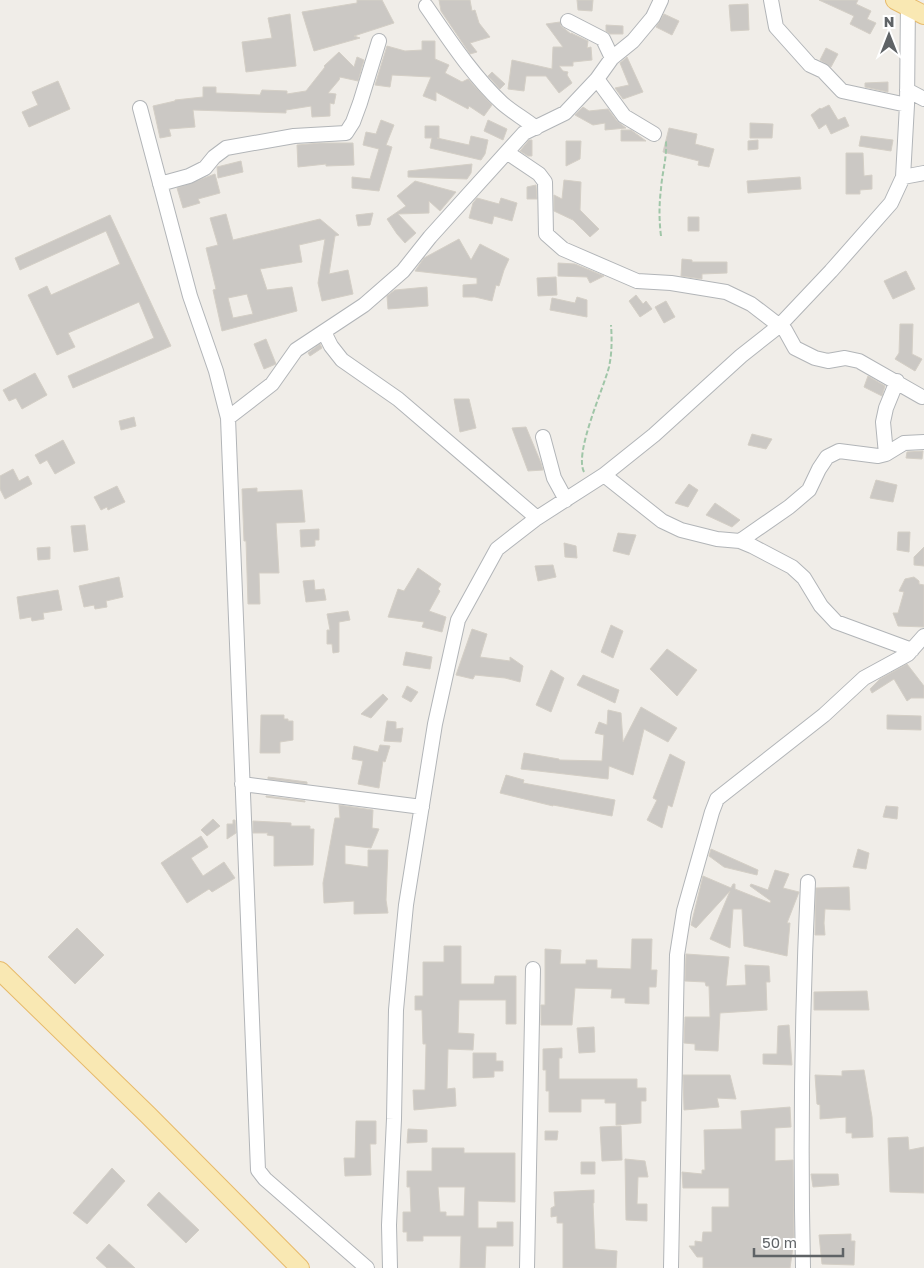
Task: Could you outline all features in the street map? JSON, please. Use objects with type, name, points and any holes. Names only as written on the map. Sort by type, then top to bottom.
[{"type":"main road","points":[[904,2],[924,15]]},
{"type":"main road","points":[[0,971],[148,1115],[300,1268]]},
{"type":"street","points":[[228,418],[272,384],[296,350],[364,305],[403,271],[524,133],[565,113],[597,79],[612,58],[633,41],[653,17],[661,0]]},
{"type":"street","points":[[771,0],[776,27],[810,65],[823,71],[842,91],[908,105]]},
{"type":"street","points":[[390,1268],[388,1225],[394,1118],[396,1010],[406,905],[435,724],[458,620],[497,549],[537,518],[604,475],[654,435],[741,356],[779,326],[891,203],[903,177],[908,105],[904,2]]},
{"type":"street","points":[[426,6],[486,87],[504,105],[536,128]]},
{"type":"street","points":[[568,21],[603,39],[612,58]]},
{"type":"street","points":[[160,184],[189,176],[205,168],[214,157],[226,148],[294,136],[346,132],[353,122],[360,103],[379,41]]},
{"type":"street","points":[[597,79],[624,116],[654,134]]},
{"type":"street","points":[[908,90],[924,99]]},
{"type":"street","points":[[140,108],[190,296],[216,371],[228,418],[258,1170],[265,1179],[367,1268]]},
{"type":"street","points":[[508,153],[539,174],[545,182],[546,234],[563,248],[637,281],[671,283],[726,292],[751,304],[785,330],[795,348],[815,358],[828,361],[844,358],[859,361],[922,397]]},
{"type":"street","points":[[903,177],[924,173]]},
{"type":"street","points":[[324,332],[331,346],[342,360],[398,399],[537,518]]},
{"type":"street","points":[[886,454],[883,422],[886,408],[897,381]]},
{"type":"street","points":[[543,437],[554,478],[566,500]]},
{"type":"street","points":[[740,541],[789,507],[809,490],[827,457],[839,451],[878,456],[886,454],[904,443],[924,442]]},
{"type":"street","points":[[604,475],[662,521],[681,530],[717,540],[740,541],[792,567],[804,578],[821,606],[836,622],[912,650]]},
{"type":"street","points":[[671,1268],[677,955],[684,911],[717,799],[824,715],[864,678],[908,654],[924,636]]},
{"type":"street","points":[[242,784],[422,807]]},
{"type":"street","points":[[803,1268],[800,1111],[808,882]]},
{"type":"street","points":[[527,1268],[533,969]]},
{"type":"path","points":[[654,134],[666,142],[659,212],[661,236]]},
{"type":"path","points":[[589,483],[582,470],[582,454],[590,422],[609,365],[612,347],[611,324]]},
{"type":"building","points":[[357,0],[382,0],[394,23],[354,36],[360,38],[314,51],[302,12],[357,3]]},
{"type":"building","points":[[439,0],[470,0],[472,11],[475,10],[479,23],[490,37],[470,43],[477,52],[470,54],[441,11]]},
{"type":"building","points":[[577,0],[593,0],[592,11],[578,10]]},
{"type":"building","points":[[819,0],[858,0],[856,4],[871,11],[867,19],[876,23],[870,34],[850,24],[854,16]]},
{"type":"building","points":[[748,4],[749,30],[731,31],[729,5]]},
{"type":"building","points":[[290,14],[296,66],[246,72],[242,42],[272,38],[268,18]]},
{"type":"building","points":[[664,14],[679,21],[672,35],[656,27]]},
{"type":"building","points":[[560,22],[561,26],[571,34],[588,41],[587,48],[591,47],[592,60],[573,62],[573,66],[559,66],[563,71],[568,72],[567,75],[572,83],[559,93],[546,76],[526,76],[524,91],[508,89],[512,60],[552,69],[553,47],[563,47],[546,24]]},
{"type":"building","points":[[606,25],[623,26],[623,34],[610,34],[606,31]]},
{"type":"building","points":[[422,41],[435,41],[435,59],[449,65],[445,73],[462,82],[468,79],[492,105],[484,116],[469,106],[468,109],[436,92],[436,101],[423,96],[431,77],[392,75],[390,87],[375,85],[387,46],[405,51],[422,50]]},
{"type":"building","points":[[826,48],[838,54],[831,67],[820,60]]},
{"type":"building","points":[[339,52],[354,67],[357,57],[364,60],[358,81],[340,77],[328,93],[336,94],[334,104],[330,103],[330,116],[312,117],[311,106],[286,110],[286,113],[193,110],[195,127],[169,129],[171,136],[160,138],[153,106],[175,100],[203,97],[203,87],[216,87],[216,93],[260,95],[262,90],[287,91],[287,94],[306,91],[324,66]]},
{"type":"building","points":[[627,57],[643,92],[623,99],[615,88],[629,85],[620,63]]},
{"type":"building","points":[[492,72],[505,84],[500,89],[488,76]]},
{"type":"building","points":[[58,81],[70,109],[29,127],[22,112],[38,105],[32,92]]},
{"type":"building","points":[[888,82],[888,92],[865,87],[865,83]]},
{"type":"building","points":[[829,105],[838,120],[845,117],[849,126],[831,134],[826,124],[819,129],[811,115],[820,108]]},
{"type":"building","points":[[583,107],[589,111],[608,109],[617,121],[626,128],[605,130],[605,123],[593,125],[575,115]]},
{"type":"building","points":[[381,120],[394,125],[386,145],[392,147],[379,191],[352,188],[352,177],[370,179],[379,149],[363,145],[366,132],[376,134]]},
{"type":"building","points":[[488,120],[507,129],[503,140],[484,131]]},
{"type":"building","points":[[750,123],[773,124],[772,138],[750,138]]},
{"type":"building","points":[[425,126],[439,126],[439,138],[437,138],[469,145],[471,136],[488,140],[485,154],[481,160],[430,148],[432,138],[425,138]]},
{"type":"building","points":[[669,128],[697,134],[695,144],[714,149],[709,167],[698,165],[699,161],[663,152]]},
{"type":"building","points":[[621,130],[631,130],[646,141],[621,141]]},
{"type":"building","points":[[861,136],[893,140],[891,151],[859,146]]},
{"type":"building","points":[[529,140],[532,140],[532,156],[528,156],[520,151]]},
{"type":"building","points":[[758,140],[758,149],[748,150],[748,141]]},
{"type":"building","points":[[566,141],[581,141],[580,159],[566,166]]},
{"type":"building","points":[[353,143],[354,165],[326,166],[326,164],[298,167],[297,145]]},
{"type":"building","points":[[846,153],[863,153],[864,176],[872,175],[872,189],[860,190],[860,194],[846,194]]},
{"type":"building","points":[[241,161],[243,172],[218,178],[217,167]]},
{"type":"building","points":[[472,164],[471,173],[467,179],[408,177],[408,171]]},
{"type":"building","points":[[215,174],[220,193],[198,199],[200,203],[183,208],[177,188]]},
{"type":"building","points":[[800,177],[801,189],[748,193],[747,181]]},
{"type":"building","points":[[564,180],[581,182],[580,210],[599,229],[590,237],[573,220],[554,211],[554,195],[562,199]]},
{"type":"building","points":[[415,181],[456,192],[440,211],[429,201],[429,213],[398,214],[416,233],[405,243],[387,219],[406,206],[397,196]]},
{"type":"building","points":[[536,185],[537,199],[527,199],[527,187]]},
{"type":"building","points":[[477,198],[499,204],[501,198],[517,203],[512,221],[494,216],[492,224],[469,218],[473,203]]},
{"type":"building","points":[[373,213],[370,225],[358,226],[356,215]]},
{"type":"building","points":[[226,214],[233,240],[320,219],[339,235],[335,236],[329,274],[348,270],[353,294],[322,301],[318,283],[325,239],[299,245],[302,262],[260,269],[267,290],[292,287],[297,311],[222,331],[213,290],[216,289],[206,248],[218,245],[210,218]],"holes":[[[247,294],[253,314],[233,318],[228,298]]]},
{"type":"building","points":[[110,215],[171,346],[73,388],[68,376],[154,338],[139,302],[68,333],[75,347],[57,355],[28,295],[47,286],[51,295],[120,264],[106,231],[20,270],[15,258]]},
{"type":"building","points":[[688,217],[699,217],[699,231],[688,231]]},
{"type":"building","points":[[459,239],[471,260],[480,244],[509,259],[499,286],[496,285],[492,301],[475,297],[463,297],[463,285],[477,284],[477,278],[415,271],[424,258]]},
{"type":"building","points":[[682,259],[692,260],[692,262],[727,262],[727,273],[702,274],[702,279],[681,276]]},
{"type":"building","points":[[558,263],[575,264],[604,276],[590,283],[587,277],[558,276]]},
{"type":"building","points":[[906,271],[915,289],[893,299],[884,281]]},
{"type":"building","points":[[556,277],[557,295],[538,296],[537,278]]},
{"type":"building","points":[[427,287],[428,306],[388,309],[387,296],[395,290]]},
{"type":"building","points":[[636,295],[643,304],[646,301],[652,309],[640,317],[629,301]]},
{"type":"building","points":[[577,297],[587,300],[587,317],[550,310],[552,298],[575,303]]},
{"type":"building","points":[[666,301],[675,317],[664,323],[655,307]]},
{"type":"building","points":[[900,324],[913,324],[912,354],[922,359],[915,371],[895,359],[899,353]]},
{"type":"building","points":[[266,339],[276,364],[264,369],[254,344]]},
{"type":"building","points":[[320,344],[322,348],[310,356],[308,353]]},
{"type":"building","points":[[35,373],[47,395],[22,409],[16,398],[9,401],[3,390]]},
{"type":"building","points":[[868,376],[885,386],[882,396],[864,387]]},
{"type":"building","points":[[454,399],[469,399],[476,428],[460,432]]},
{"type":"building","points":[[134,417],[136,426],[121,430],[119,421]]},
{"type":"building","points":[[526,427],[543,470],[528,471],[512,428]]},
{"type":"building","points":[[752,434],[772,439],[766,449],[748,445]]},
{"type":"building","points":[[63,440],[75,463],[55,474],[47,460],[40,464],[35,455]]},
{"type":"building","points":[[923,451],[922,459],[906,458],[907,452]]},
{"type":"building","points":[[13,469],[19,481],[28,476],[32,484],[5,499],[0,489],[0,476]]},
{"type":"building","points":[[876,480],[897,485],[893,502],[870,498]]},
{"type":"building","points":[[689,484],[698,490],[688,507],[675,503]]},
{"type":"building","points":[[117,486],[125,502],[108,510],[107,507],[101,510],[94,497]]},
{"type":"building","points":[[257,488],[257,492],[302,490],[305,522],[276,523],[279,573],[259,573],[260,604],[248,604],[242,489]]},
{"type":"building","points":[[715,503],[740,520],[732,527],[706,515]]},
{"type":"building","points":[[85,525],[88,550],[74,552],[71,526]]},
{"type":"building","points":[[319,529],[319,540],[315,540],[315,546],[301,547],[300,530]]},
{"type":"building","points":[[898,532],[910,532],[909,552],[897,550]]},
{"type":"building","points":[[618,533],[636,535],[629,555],[613,551]]},
{"type":"building","points":[[564,543],[576,546],[577,558],[565,557]]},
{"type":"building","points":[[50,547],[50,559],[38,560],[37,548]]},
{"type":"building","points":[[924,547],[924,566],[914,565],[914,557]]},
{"type":"building","points":[[553,565],[556,577],[538,581],[535,566]]},
{"type":"building","points":[[418,568],[441,584],[438,589],[440,591],[429,611],[446,617],[442,632],[422,627],[424,622],[388,617],[398,589],[404,591]]},
{"type":"building","points":[[119,577],[123,597],[106,601],[107,607],[95,609],[94,605],[84,607],[79,586]]},
{"type":"building","points":[[914,577],[919,581],[919,584],[924,585],[924,627],[898,626],[893,613],[898,613],[904,592],[899,591],[905,579]]},
{"type":"building","points":[[314,580],[315,590],[324,589],[326,600],[306,602],[303,581]]},
{"type":"building","points":[[58,590],[62,610],[43,613],[44,619],[32,621],[31,617],[20,619],[17,597]]},
{"type":"building","points":[[348,611],[350,620],[339,622],[339,652],[333,653],[332,644],[327,644],[327,630],[330,630],[327,614]]},
{"type":"building","points":[[611,625],[623,631],[613,658],[601,652]]},
{"type":"building","points":[[472,629],[487,634],[480,657],[510,661],[510,657],[523,666],[520,682],[505,678],[475,675],[473,679],[456,675]]},
{"type":"building","points":[[667,649],[697,670],[677,696],[650,669]]},
{"type":"building","points":[[406,652],[432,657],[430,669],[403,665]]},
{"type":"building","points":[[907,664],[924,686],[924,698],[911,698],[907,701],[894,679],[872,693],[870,689],[880,679]]},
{"type":"building","points":[[551,670],[564,678],[551,712],[536,705]]},
{"type":"building","points":[[583,675],[619,690],[615,703],[577,685]]},
{"type":"building","points":[[407,686],[418,692],[411,702],[402,697]]},
{"type":"building","points":[[383,694],[388,699],[371,718],[361,714]]},
{"type":"building","points":[[641,707],[677,728],[668,742],[644,729],[633,775],[609,766],[608,779],[521,769],[524,753],[559,760],[602,761],[604,735],[595,733],[599,722],[607,725],[608,710],[621,713],[623,742]]},
{"type":"building","points":[[261,715],[284,715],[284,719],[293,721],[293,740],[280,742],[280,753],[260,753]]},
{"type":"building","points":[[887,715],[921,716],[921,730],[887,729]]},
{"type":"building","points":[[387,721],[396,722],[396,729],[403,728],[401,742],[384,741]]},
{"type":"building","points":[[380,745],[390,746],[385,762],[383,761],[379,788],[358,784],[363,761],[352,759],[354,746],[378,752]]},
{"type":"building","points":[[670,754],[685,762],[672,807],[668,805],[662,828],[647,820],[657,800],[653,798]]},
{"type":"building","points":[[506,775],[524,780],[523,783],[615,800],[612,816],[553,806],[500,793]]},
{"type":"building","points":[[268,777],[307,782],[307,784],[268,779]]},
{"type":"building","points":[[266,797],[305,801],[305,802]]},
{"type":"building","points":[[339,805],[373,810],[372,828],[379,829],[371,848],[345,845],[345,864],[368,867],[368,850],[388,850],[386,900],[388,913],[354,914],[354,901],[324,903],[323,883],[335,818],[340,818]]},
{"type":"building","points":[[886,806],[898,807],[897,819],[883,817]]},
{"type":"building","points":[[213,819],[220,826],[207,836],[201,830]]},
{"type":"building","points":[[233,820],[235,820],[236,833],[227,839],[227,824],[233,824]]},
{"type":"building","points":[[253,821],[291,823],[291,826],[310,826],[310,829],[314,829],[313,865],[274,866],[274,836],[267,835],[268,833],[253,833]]},
{"type":"building","points":[[201,836],[208,847],[191,858],[203,876],[224,862],[235,878],[212,892],[209,889],[187,903],[161,863]]},
{"type":"building","points":[[711,849],[758,870],[757,875],[724,867],[709,856]]},
{"type":"building","points":[[858,849],[869,853],[866,869],[853,867]]},
{"type":"building","points":[[775,870],[789,874],[783,888],[799,892],[787,923],[790,923],[787,956],[744,946],[742,909],[733,909],[730,948],[710,939],[730,891],[696,928],[691,925],[703,876],[731,888],[735,884],[735,889],[770,903],[771,901],[750,886],[751,884],[768,890]]},
{"type":"building","points":[[849,887],[850,910],[825,909],[825,935],[815,935],[816,888]]},
{"type":"building","points":[[77,928],[104,955],[75,984],[48,957]]},
{"type":"building","points":[[632,939],[652,939],[651,970],[657,970],[656,987],[649,987],[649,1004],[625,1003],[625,998],[611,998],[612,989],[575,988],[572,1025],[541,1025],[541,1005],[545,1005],[545,949],[561,950],[560,964],[586,964],[586,960],[597,960],[597,968],[631,969]]},
{"type":"building","points":[[444,946],[461,946],[461,984],[494,984],[495,976],[516,976],[516,1024],[506,1024],[506,1000],[459,1000],[458,1033],[474,1034],[473,1050],[448,1049],[447,1089],[455,1088],[456,1106],[414,1110],[413,1090],[425,1090],[426,1044],[423,1044],[422,1010],[415,1010],[415,996],[423,996],[423,962],[444,962]]},
{"type":"building","points":[[686,954],[729,957],[726,986],[746,985],[745,965],[769,966],[770,982],[766,982],[767,1010],[720,1013],[718,1051],[695,1050],[695,1044],[684,1043],[685,1017],[710,1017],[709,986],[706,986],[705,982],[685,981]]},
{"type":"building","points":[[867,991],[869,1010],[814,1010],[814,992]]},
{"type":"building","points":[[789,1025],[792,1065],[763,1064],[763,1054],[777,1054],[778,1026]]},
{"type":"building","points":[[594,1027],[595,1052],[579,1053],[577,1028]]},
{"type":"building","points":[[562,1048],[562,1058],[559,1058],[559,1079],[637,1079],[637,1088],[646,1088],[646,1101],[641,1101],[641,1123],[616,1125],[616,1103],[605,1103],[605,1099],[581,1099],[581,1112],[549,1112],[546,1070],[543,1070],[543,1049]]},
{"type":"building","points":[[473,1053],[496,1053],[496,1061],[503,1061],[503,1071],[494,1071],[494,1077],[473,1078]]},
{"type":"building","points":[[864,1070],[872,1117],[873,1137],[852,1138],[852,1133],[846,1133],[846,1117],[820,1119],[820,1105],[817,1104],[815,1075],[842,1076],[842,1071]]},
{"type":"building","points":[[683,1075],[730,1075],[736,1099],[717,1098],[719,1107],[684,1110]]},
{"type":"building","points":[[790,1107],[791,1127],[775,1128],[775,1161],[793,1160],[794,1240],[790,1268],[703,1268],[703,1257],[697,1257],[689,1246],[695,1246],[695,1241],[702,1242],[703,1232],[712,1232],[712,1207],[729,1207],[729,1188],[683,1188],[682,1172],[702,1174],[702,1170],[705,1170],[704,1130],[742,1129],[741,1111]]},
{"type":"building","points":[[356,1121],[376,1121],[376,1144],[370,1144],[371,1175],[345,1176],[344,1158],[355,1158]]},
{"type":"building","points":[[621,1126],[622,1160],[602,1161],[600,1127]]},
{"type":"building","points":[[408,1129],[427,1130],[427,1142],[407,1143]]},
{"type":"building","points":[[545,1131],[558,1131],[557,1140],[545,1140]]},
{"type":"building","points":[[908,1137],[909,1150],[924,1147],[924,1193],[890,1192],[888,1138]]},
{"type":"building","points":[[432,1148],[464,1148],[464,1153],[515,1153],[515,1202],[478,1201],[478,1228],[497,1228],[497,1222],[513,1222],[513,1246],[486,1246],[485,1268],[460,1268],[461,1236],[423,1236],[423,1241],[407,1241],[407,1232],[403,1232],[403,1212],[411,1212],[410,1187],[407,1187],[407,1171],[432,1171]],"holes":[[[438,1187],[465,1187],[464,1216],[446,1216],[446,1212],[440,1212]]]},
{"type":"building","points":[[625,1159],[645,1161],[648,1177],[638,1177],[637,1204],[647,1204],[647,1221],[626,1220]]},
{"type":"building","points":[[581,1162],[595,1162],[595,1174],[581,1174]]},
{"type":"building","points":[[112,1168],[125,1181],[87,1224],[73,1213]]},
{"type":"building","points":[[811,1174],[838,1174],[839,1185],[813,1187]]},
{"type":"building","points":[[594,1190],[595,1249],[617,1251],[616,1268],[563,1268],[563,1223],[557,1223],[557,1216],[551,1217],[551,1208],[555,1206],[554,1192]]},
{"type":"building","points":[[159,1192],[199,1230],[186,1243],[147,1205]]},
{"type":"building","points":[[851,1234],[851,1241],[855,1241],[854,1265],[822,1264],[819,1235]]},
{"type":"building","points":[[109,1244],[135,1268],[107,1268],[96,1258]]}]
